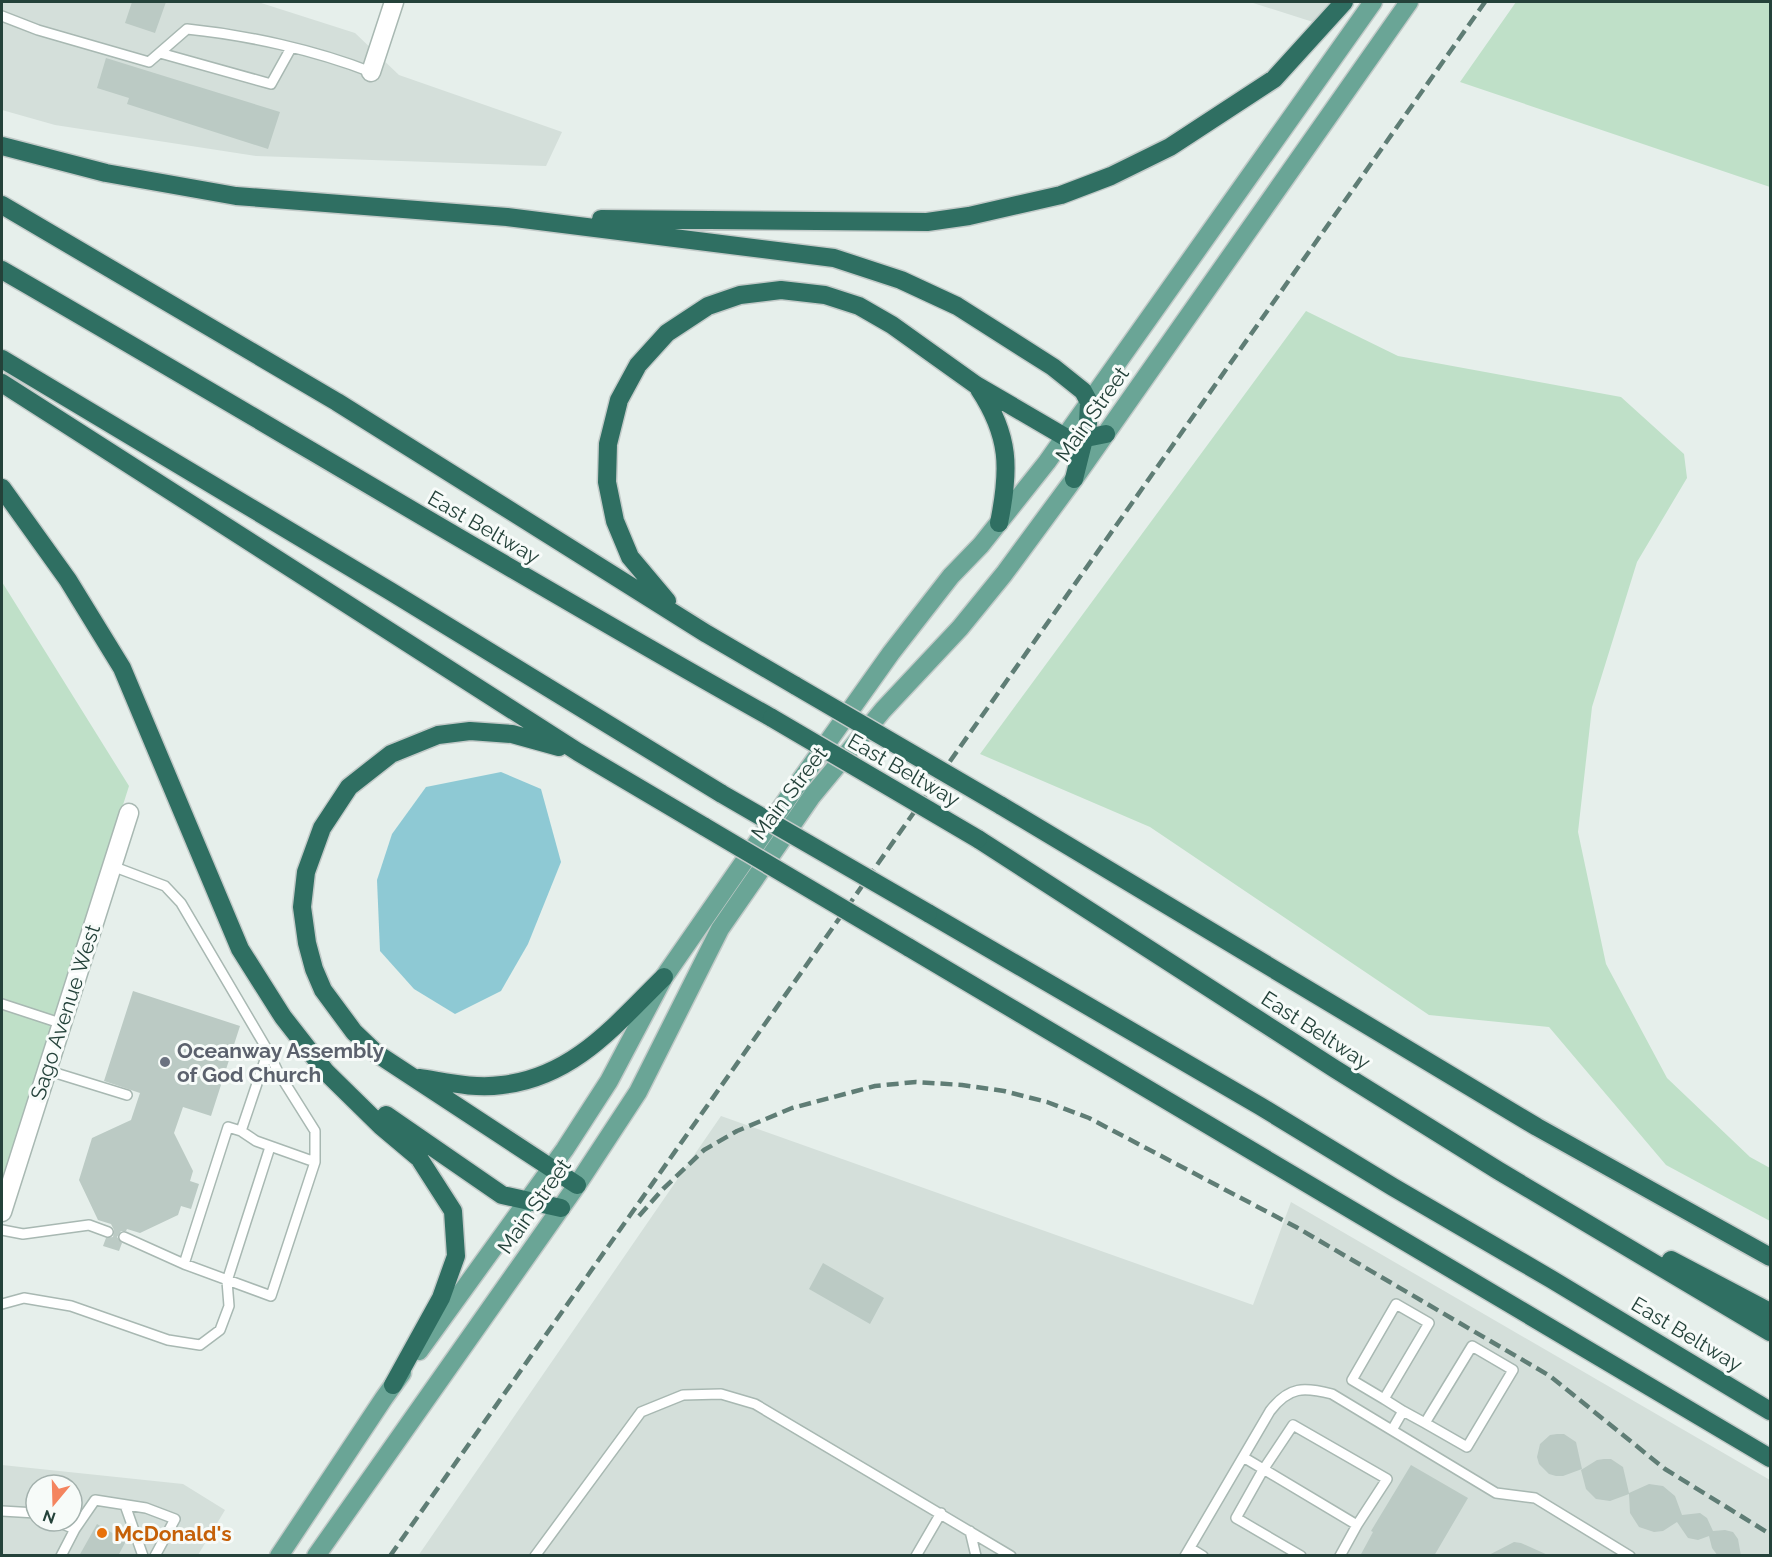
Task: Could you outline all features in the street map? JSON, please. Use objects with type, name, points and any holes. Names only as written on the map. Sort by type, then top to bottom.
[{"type":"highway","points":[[507,217],[927,222],[969,216],[1061,195],[1111,176],[1170,147],[1274,79],[1344,2]]},
{"type":"highway","points":[[2,146],[106,173],[236,196],[507,217],[834,258],[901,280],[957,306],[1053,367],[1083,391],[1089,402],[1086,438],[1074,479]]},
{"type":"highway","points":[[2,205],[337,402],[685,620],[1000,805],[1537,1127],[1770,1257]]},
{"type":"highway","name":"East Beltway","points":[[2,270],[189,378],[428,521],[978,839],[1335,1069],[1499,1171],[1770,1332]]},
{"type":"highway","points":[[685,620],[630,557],[615,521],[608,482],[608,444],[619,400],[638,365],[667,333],[708,306],[740,295],[781,290],[825,295],[860,306],[892,325],[976,385],[1065,437],[1086,438],[1106,434]]},
{"type":"highway","name":"East Beltway","points":[[2,359],[390,591],[722,794],[1260,1106],[1770,1411]]},
{"type":"highway","points":[[2,383],[578,752],[1770,1458]]},
{"type":"highway","points":[[976,385],[991,407],[1007,460],[1006,490],[999,523]]},
{"type":"highway","points":[[2,488],[68,580],[122,668],[240,949],[283,1017],[326,1072],[381,1126],[419,1158],[453,1211],[456,1256],[441,1298],[393,1385]]},
{"type":"highway","points":[[577,1185],[376,1053],[354,1032],[329,999],[314,969],[307,944],[302,907],[306,872],[322,828],[349,787],[391,754],[438,735],[470,731],[512,734],[578,752]]},
{"type":"highway","points":[[413,1077],[474,1086],[502,1085],[559,1068],[588,1051],[664,977]]},
{"type":"highway","points":[[326,1072],[502,1195],[561,1208]]},
{"type":"highway","points":[[1499,1171],[1770,1312]]},
{"type":"main road","name":"Main Street","points":[[279,1556],[393,1385],[551,1168],[609,1081],[664,977],[891,653],[951,576],[999,523],[1065,437],[1373,2]]},
{"type":"main road","name":"Main Street","points":[[316,1556],[577,1185],[638,1092],[720,929],[812,796],[883,710],[960,628],[1004,574],[1106,434],[1409,2]]},
{"type":"street","points":[[371,72],[394,2]]},
{"type":"street","name":"Sago Avenue West","points":[[2,1212],[60,1023],[129,813]]},
{"type":"lane","points":[[2,16],[38,30],[149,62],[187,29],[219,32],[335,58],[371,72]]},
{"type":"lane","points":[[160,53],[271,84],[291,48]]},
{"type":"lane","points":[[112,866],[165,886],[180,903],[315,1131],[315,1162],[271,1296],[184,1264],[124,1237]]},
{"type":"lane","points":[[2,1004],[60,1023]]},
{"type":"lane","points":[[241,1131],[268,1051]]},
{"type":"lane","points":[[46,1070],[127,1095]]},
{"type":"lane","points":[[184,1264],[228,1127],[241,1131],[270,1147],[315,1162]]},
{"type":"lane","points":[[2,1304],[24,1298],[70,1306],[168,1340],[200,1345],[220,1330],[229,1306],[227,1281],[270,1147]]},
{"type":"lane","points":[[2,1230],[23,1234],[89,1225],[108,1232]]},
{"type":"lane","points":[[1384,1399],[1429,1323],[1396,1304],[1352,1380],[1403,1411],[1467,1447],[1513,1370],[1472,1346],[1425,1423]]},
{"type":"lane","points":[[1203,1556],[1188,1552],[1270,1411],[1278,1400],[1293,1391],[1309,1388],[1332,1394],[1496,1493],[1535,1498],[1630,1556]]},
{"type":"lane","points":[[536,1556],[641,1412],[683,1395],[721,1394],[755,1404],[1011,1556]]},
{"type":"lane","points":[[1392,1430],[1403,1411]]},
{"type":"lane","points":[[1300,1556],[1236,1518],[1263,1470],[1293,1425],[1387,1479],[1340,1556]]},
{"type":"lane","points":[[1243,1457],[1357,1525]]},
{"type":"lane","points":[[84,1516],[95,1500],[146,1508],[176,1518],[155,1556]]},
{"type":"lane","points":[[125,1505],[143,1556]]},
{"type":"lane","points":[[2,1511],[24,1512]]},
{"type":"lane","points":[[916,1556],[941,1513]]},
{"type":"lane","points":[[970,1531],[976,1556]]},
{"type":"lane","points":[[61,1556],[73,1533]]},
{"type":"shaded area","points":[[2,2],[258,2],[355,33],[399,75],[562,132],[546,166],[256,156],[55,125],[2,110]]},
{"type":"shaded area","points":[[1250,2],[1332,2],[1313,22]]},
{"type":"shaded area","points":[[721,1116],[1253,1305],[1291,1202],[1770,1480],[1770,1555],[418,1556]]},
{"type":"shaded area","points":[[2,1465],[78,1473],[24,1473],[24,1533],[84,1533],[84,1474],[183,1484],[225,1510],[198,1555],[2,1556]]},
{"type":"green space","points":[[1516,2],[1770,2],[1770,187],[1460,82]]},
{"type":"green space","points":[[1306,311],[1398,356],[1621,397],[1684,454],[1687,478],[1637,562],[1592,707],[1578,832],[1606,964],[1667,1078],[1750,1157],[1770,1168],[1770,1221],[1666,1165],[1549,1027],[1429,1015],[1150,827],[980,754]]},
{"type":"green space","points":[[2,582],[129,786],[2,1187]]},
{"type":"water","points":[[501,772],[541,789],[561,862],[528,944],[501,991],[455,1014],[414,989],[380,951],[377,880],[392,834],[426,787]]},
{"type":"building","points":[[132,2],[166,2],[155,33],[125,23]]},
{"type":"building","points":[[106,58],[280,112],[268,149],[127,104],[129,98],[97,88]]},
{"type":"building","points":[[133,991],[240,1026],[211,1116],[183,1107],[174,1133],[193,1171],[190,1181],[199,1184],[191,1209],[181,1206],[178,1215],[140,1233],[127,1229],[121,1231],[117,1237],[122,1243],[119,1251],[103,1246],[106,1238],[113,1237],[114,1230],[111,1224],[98,1220],[79,1180],[92,1138],[131,1120],[140,1093],[104,1081]]},
{"type":"building","points":[[823,1263],[884,1298],[870,1324],[809,1289]]},
{"type":"building","points":[[1564,1434],[1576,1442],[1582,1469],[1563,1476],[1556,1476],[1549,1474],[1539,1464],[1537,1457],[1540,1444],[1550,1435]]},
{"type":"building","points":[[1611,1459],[1623,1467],[1629,1493],[1649,1484],[1663,1486],[1675,1496],[1682,1515],[1700,1513],[1707,1518],[1713,1531],[1733,1532],[1738,1539],[1741,1556],[1718,1556],[1712,1548],[1709,1536],[1698,1540],[1688,1538],[1677,1522],[1663,1531],[1654,1532],[1639,1527],[1630,1513],[1629,1494],[1610,1501],[1596,1499],[1586,1489],[1581,1470],[1597,1460]]},
{"type":"building","points":[[1411,1465],[1468,1498],[1434,1556],[1360,1556],[1373,1532],[1371,1531]]},
{"type":"building","name":"McDonald's","points":[[97,1524],[126,1541],[118,1556],[79,1556]]},
{"type":"building","points":[[1514,1542],[1521,1543],[1550,1556],[1487,1556]]},
{"type":"railway","points":[[390,1556],[1485,2]]},
{"type":"railway","points":[[639,1216],[663,1189],[704,1150],[737,1131],[792,1108],[875,1086],[916,1082],[1004,1091],[1047,1102],[1089,1118],[1296,1227],[1550,1376],[1665,1469],[1770,1534]]},
{"type":"place","name":"Oceanway Assembly of God Church","points":[[165,1062]]},
{"type":"place","name":"McDonald's","points":[[102,1533]]}]
